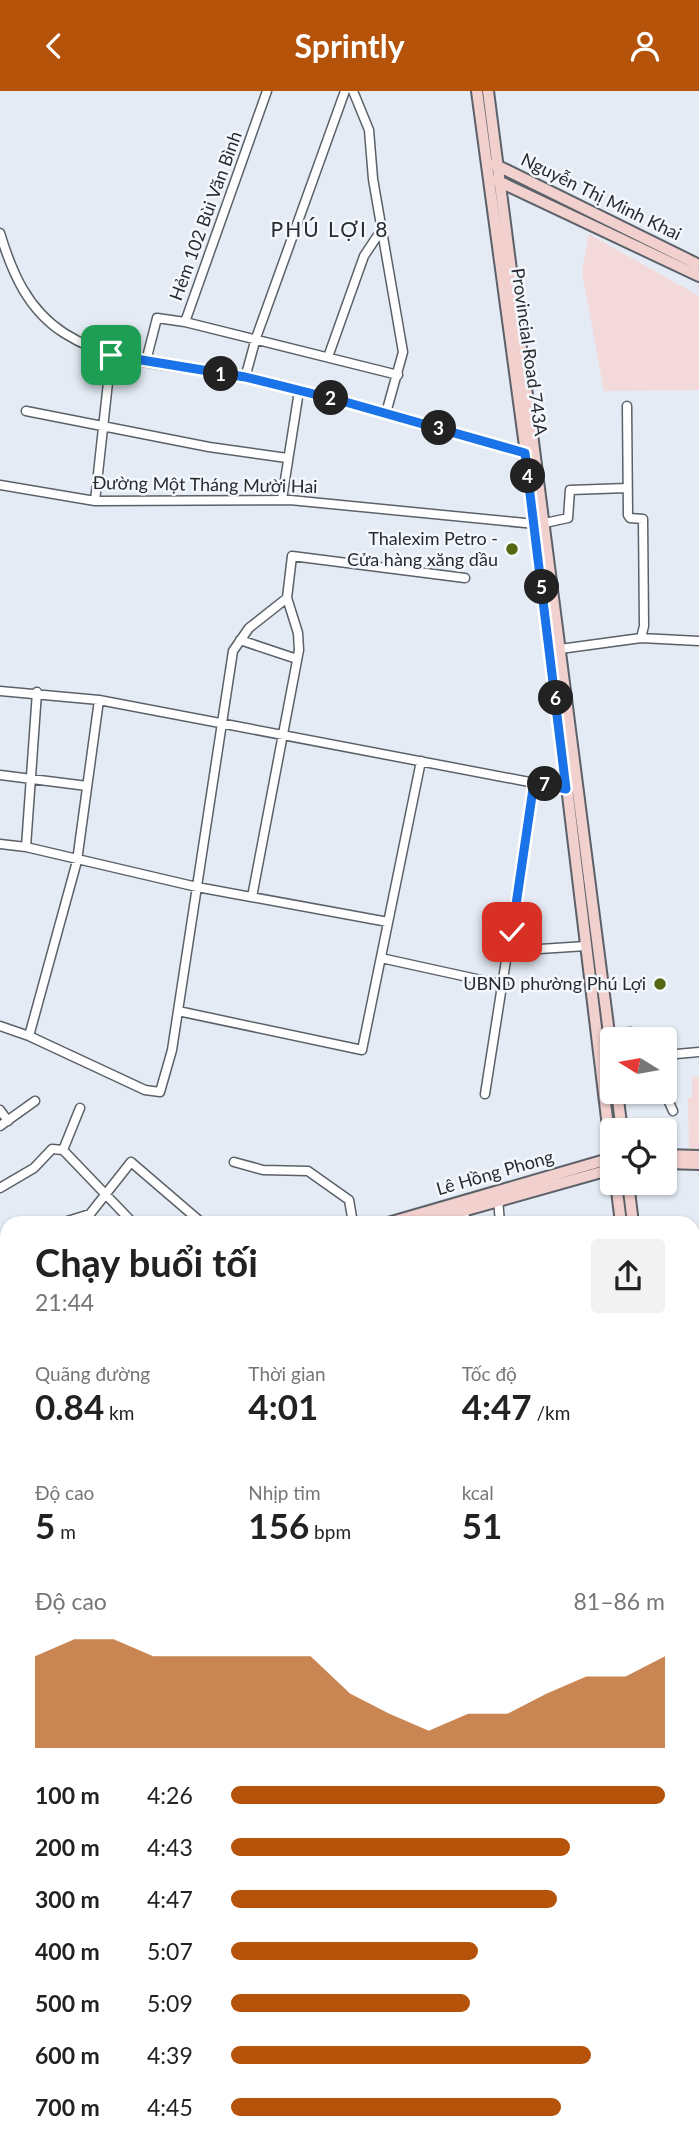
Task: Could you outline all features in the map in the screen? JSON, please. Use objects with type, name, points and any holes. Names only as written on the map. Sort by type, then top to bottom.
[{"type":"main road","name":"Provincial Road 743A","points":[[477,91],[492,163]]},
{"type":"main road","name":"Provincial Road 743A","points":[[488,91],[493,178],[540,523],[555,649],[566,789],[607,1118]]},
{"type":"main road","name":"Nguyễn Thị Minh Khai","points":[[492,163],[664,252],[699,276]]},
{"type":"main road","name":"Nguyễn Thị Minh Khai","points":[[493,178],[699,265]]},
{"type":"main road","name":"Provincial Road 743A","points":[[555,649],[579,787],[609,1027]]},
{"type":"main road","points":[[566,789],[579,787]]},
{"type":"main road","points":[[579,889],[591,888]]},
{"type":"main road","points":[[591,991],[604,989]]},
{"type":"main road","points":[[677,1155],[699,1156]]},
{"type":"main road","name":"Lê Hồng Phong","points":[[412,1216],[600,1162]]},
{"type":"main road","points":[[677,1163],[699,1164]]},
{"type":"main road","name":"Lê Hồng Phong","points":[[444,1216],[600,1172]]},
{"type":"main road","points":[[617,1195],[620,1216]]},
{"type":"main road","points":[[630,1195],[632,1216]]},
{"type":"street","name":"Hẻm 102 Bùi Văn Bình","points":[[146,361],[157,318],[185,322],[267,91]]},
{"type":"street","points":[[245,377],[256,338],[345,91]]},
{"type":"street","points":[[353,91],[369,130],[370,160],[403,352],[386,413]]},
{"type":"street","points":[[328,357],[363,256],[382,229]]},
{"type":"street","points":[[0,233],[20,287],[47,321],[89,347],[111,355],[245,377],[530,452]]},
{"type":"street","points":[[185,322],[398,375]]},
{"type":"street","points":[[95,501],[111,355]]},
{"type":"street","points":[[282,499],[299,391]]},
{"type":"street","points":[[626,405],[628,517],[643,519],[644,626],[641,638]]},
{"type":"street","points":[[26,411],[104,428],[287,458]]},
{"type":"street","name":"Đường Một Tháng Mười Hai","points":[[0,485],[95,501],[282,499],[540,523]]},
{"type":"street","points":[[540,523],[568,518],[570,490],[627,488]]},
{"type":"street","points":[[252,897],[297,659],[298,633],[287,598],[292,556],[466,578]]},
{"type":"street","points":[[0,1026],[29,1036],[157,1093],[162,1088],[178,1011],[233,651],[262,617],[287,598]]},
{"type":"street","points":[[555,649],[641,638],[699,641]]},
{"type":"street","points":[[240,640],[297,659]]},
{"type":"street","points":[[0,691],[37,692],[99,700],[566,789]]},
{"type":"street","points":[[26,847],[37,692]]},
{"type":"street","points":[[29,1036],[77,861],[99,700]]},
{"type":"street","points":[[178,1011],[362,1050],[421,761]]},
{"type":"street","points":[[0,775],[87,786]]},
{"type":"street","points":[[485,1094],[534,782]]},
{"type":"street","points":[[0,844],[26,847],[197,887],[388,922]]},
{"type":"street","points":[[509,951],[586,946]]},
{"type":"street","points":[[381,958],[504,985]]},
{"type":"street","points":[[677,1054],[699,1052]]},
{"type":"street","points":[[0,1110],[4,1123],[35,1101]]},
{"type":"street","points":[[670,1104],[673,1111]]},
{"type":"street","points":[[63,1150],[80,1108]]},
{"type":"street","points":[[0,1188],[34,1168],[52,1149],[63,1150],[127,1216]]},
{"type":"street","points":[[84,1216],[90,1214],[127,1166],[134,1162],[194,1216]]},
{"type":"street","points":[[234,1163],[262,1170],[308,1171],[349,1200],[352,1216]]},
{"type":"street","points":[[498,1199],[499,1216]]},
{"type":"street","points":[[464,1216],[467,1209]]},
{"type":"shaded area","points":[[589,234],[699,296],[699,390],[604,391],[582,272]]},
{"type":"shaded area","points":[[692,1077],[699,1077],[699,1149],[689,1149],[688,1098],[692,1097]]},
{"type":"place","name":"Thalexim Petro - Cửa hàng xăng dầu","points":[[512,549]]},
{"type":"place","name":"UBND phường Phú Lợi","points":[[660,984]]},
{"type":"district","name":"PHÚ LỢI 8","points":[[330,230]]},
{"type":"route","points":[[111,355],[245,377],[342,401],[525,453],[566,789],[534,782],[512,932]]}]
